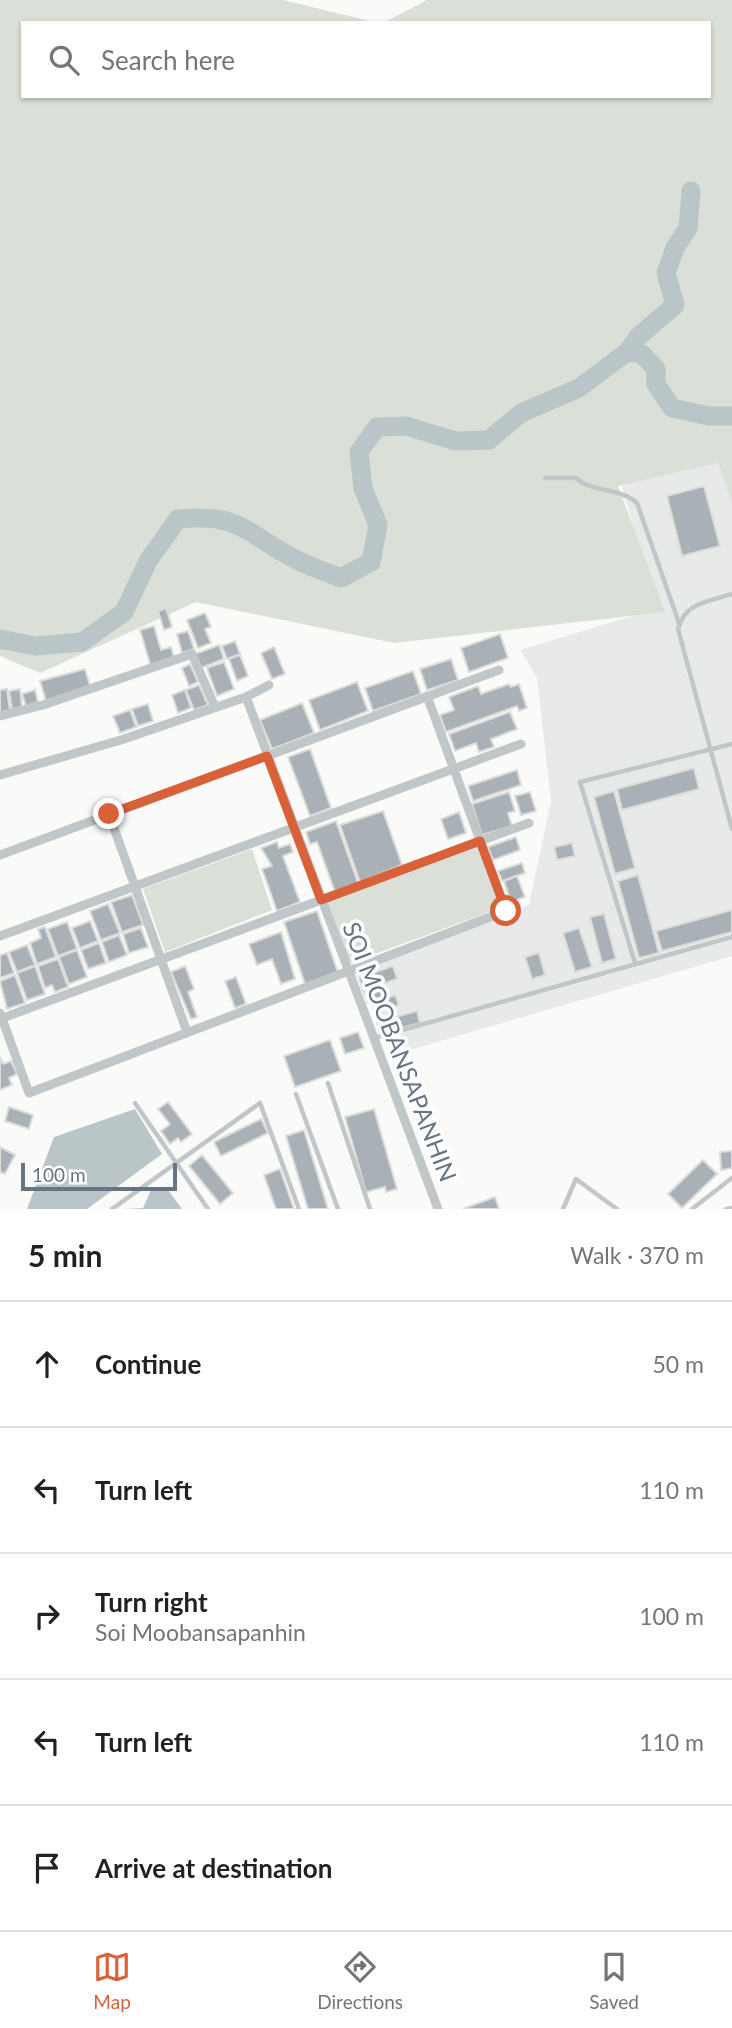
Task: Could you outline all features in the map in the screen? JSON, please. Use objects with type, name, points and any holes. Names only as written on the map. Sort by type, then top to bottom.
[{"type":"street","points":[[0,716],[43,705],[192,654],[215,707]]},
{"type":"street","points":[[0,855],[499,670]]},
{"type":"street","points":[[0,775],[121,740],[246,697],[269,685]]},
{"type":"street","points":[[427,696],[480,841],[506,911],[29,1093],[1,1017],[321,900],[480,841],[529,822]]},
{"type":"street","name":"SOI MOOBANSAPANHIN","points":[[246,697],[438,1209]]},
{"type":"street","points":[[0,936],[521,744]]},
{"type":"street","points":[[109,814],[187,1032]]},
{"type":"lane","points":[[545,478],[576,478],[584,485],[606,488],[629,496],[637,503],[680,624]]},
{"type":"lane","points":[[732,594],[688,608],[678,629],[732,829]]},
{"type":"lane","points":[[635,963],[580,782],[732,744]]},
{"type":"lane","points":[[373,1039],[732,937]]},
{"type":"lane","points":[[328,1083],[370,1209]]},
{"type":"lane","points":[[296,1094],[338,1209]]},
{"type":"lane","points":[[135,1103],[208,1209]]},
{"type":"lane","points":[[112,1209],[260,1103],[299,1209]]},
{"type":"lane","points":[[692,1209],[732,1178]]},
{"type":"lane","points":[[564,1209],[576,1179],[617,1209]]},
{"type":"lane","points":[[726,1209],[732,1208]]},
{"type":"shaded area","points":[[0,0],[283,0],[370,21],[21,21],[21,98],[711,98],[711,21],[387,21],[427,0],[732,0],[732,502],[718,463],[618,486],[665,612],[394,643],[196,602],[40,673],[0,656]]},
{"type":"shaded area","points":[[725,455],[732,484],[732,956],[396,1054],[355,973],[529,905],[551,801],[537,678],[520,650],[655,609],[620,478]]},
{"type":"shaded area","points":[[478,847],[500,908],[350,963],[328,902]]},
{"type":"shaded area","points":[[252,849],[272,910],[165,952],[143,889]]},
{"type":"shaded area","points":[[135,1109],[162,1154],[87,1209],[27,1209],[54,1137]]},
{"type":"shaded area","points":[[151,1190],[168,1190],[182,1209],[124,1209],[143,1208]]},
{"type":"building","points":[[704,486],[720,546],[682,556],[667,496]]},
{"type":"building","points":[[166,608],[172,627],[164,630],[158,611]]},
{"type":"building","points":[[205,613],[211,627],[205,629],[211,643],[198,648],[187,620]]},
{"type":"building","points":[[154,626],[161,650],[171,647],[175,660],[151,667],[140,630]]},
{"type":"building","points":[[188,631],[194,649],[182,653],[177,634]]},
{"type":"building","points":[[500,634],[508,658],[469,672],[461,648]]},
{"type":"building","points":[[235,641],[240,654],[227,659],[222,646]]},
{"type":"building","points":[[219,645],[224,659],[201,668],[195,654]]},
{"type":"building","points":[[274,647],[285,674],[272,679],[261,653]]},
{"type":"building","points":[[240,655],[248,676],[237,681],[229,659]]},
{"type":"building","points":[[451,659],[458,680],[427,690],[420,669]]},
{"type":"building","points":[[224,662],[234,689],[217,696],[207,668]]},
{"type":"building","points":[[190,664],[198,682],[189,686],[182,668]]},
{"type":"building","points":[[85,669],[90,686],[46,701],[40,681]]},
{"type":"building","points":[[413,671],[421,694],[373,711],[365,688]]},
{"type":"building","points":[[357,682],[368,711],[320,730],[309,700]]},
{"type":"building","points":[[509,684],[511,687],[519,684],[527,708],[519,711],[517,706],[446,732],[440,715],[454,710],[449,697],[478,686],[481,694]]},
{"type":"building","points":[[199,685],[208,705],[194,710],[186,690]]},
{"type":"building","points":[[7,689],[10,711],[0,712],[0,690]]},
{"type":"building","points":[[20,689],[22,707],[12,709],[9,691]]},
{"type":"building","points":[[35,690],[38,702],[26,706],[22,694]]},
{"type":"building","points":[[185,690],[191,708],[178,713],[172,695]]},
{"type":"building","points":[[302,703],[314,733],[272,749],[260,720]]},
{"type":"building","points":[[148,704],[153,721],[138,726],[132,709]]},
{"type":"building","points":[[130,710],[136,727],[120,733],[113,716]]},
{"type":"building","points":[[510,712],[517,729],[491,739],[494,747],[479,752],[476,743],[455,751],[449,734]]},
{"type":"building","points":[[310,749],[331,808],[310,816],[288,757]]},
{"type":"building","points":[[694,768],[699,789],[622,810],[617,789]]},
{"type":"building","points":[[517,770],[521,785],[473,801],[468,786]]},
{"type":"building","points":[[614,791],[635,868],[615,874],[594,797]]},
{"type":"building","points":[[509,792],[515,811],[508,813],[512,826],[482,835],[472,804]]},
{"type":"building","points":[[530,792],[536,811],[521,815],[515,796]]},
{"type":"building","points":[[383,811],[402,865],[360,882],[340,825]]},
{"type":"building","points":[[459,812],[466,833],[448,839],[441,819]]},
{"type":"building","points":[[336,821],[358,883],[335,892],[317,842],[310,844],[306,832]]},
{"type":"building","points":[[516,837],[520,850],[493,860],[488,847]]},
{"type":"building","points":[[277,842],[279,848],[290,844],[293,852],[283,856],[300,902],[277,911],[262,869],[272,866],[261,848]]},
{"type":"building","points":[[572,843],[575,856],[557,860],[554,847]]},
{"type":"building","points":[[522,863],[525,873],[502,881],[498,871]]},
{"type":"building","points":[[638,875],[659,953],[639,958],[618,881]]},
{"type":"building","points":[[517,876],[525,897],[511,902],[504,881]]},
{"type":"building","points":[[132,895],[143,925],[122,932],[111,902]]},
{"type":"building","points":[[108,904],[120,933],[101,940],[90,911]]},
{"type":"building","points":[[732,910],[732,932],[662,951],[656,931]]},
{"type":"building","points":[[317,911],[338,973],[305,984],[284,922]]},
{"type":"building","points":[[604,914],[616,959],[602,963],[590,917]]},
{"type":"building","points":[[90,921],[98,941],[80,948],[72,928]]},
{"type":"building","points":[[67,922],[77,949],[58,956],[48,929]]},
{"type":"building","points":[[45,927],[56,957],[37,964],[30,943],[41,938],[38,929]]},
{"type":"building","points":[[141,928],[148,947],[129,953],[123,934]]},
{"type":"building","points":[[579,928],[592,967],[575,972],[563,933]]},
{"type":"building","points":[[281,932],[295,979],[281,984],[272,959],[257,965],[249,944]]},
{"type":"building","points":[[119,935],[127,955],[109,962],[102,942]]},
{"type":"building","points":[[99,943],[106,963],[88,969],[81,950]]},
{"type":"building","points":[[27,945],[35,965],[17,972],[9,952]]},
{"type":"building","points":[[77,950],[87,977],[69,984],[59,957]]},
{"type":"building","points":[[7,953],[14,973],[0,978],[0,955]]},
{"type":"building","points":[[539,953],[545,975],[532,979],[525,957]]},
{"type":"building","points":[[58,959],[68,987],[55,992],[52,985],[45,988],[38,966]]},
{"type":"building","points":[[35,966],[45,994],[27,1000],[17,973]]},
{"type":"building","points":[[185,966],[194,989],[188,992],[197,1017],[191,1019],[171,972]]},
{"type":"building","points":[[393,966],[397,979],[363,991],[359,978]]},
{"type":"building","points":[[15,975],[25,1003],[7,1009],[0,981]]},
{"type":"building","points":[[236,977],[246,1004],[235,1008],[225,981]]},
{"type":"building","points":[[382,986],[386,997],[368,1003],[364,992]]},
{"type":"building","points":[[395,995],[399,1005],[376,1013],[373,1003]]},
{"type":"building","points":[[417,1011],[420,1023],[380,1034],[377,1022]]},
{"type":"building","points":[[358,1032],[364,1048],[345,1054],[340,1038]]},
{"type":"building","points":[[330,1040],[341,1071],[295,1087],[284,1056]]},
{"type":"building","points":[[0,1057],[3,1064],[11,1061],[17,1074],[9,1078],[12,1085],[0,1090]]},
{"type":"building","points":[[168,1102],[192,1134],[181,1142],[178,1138],[170,1144],[161,1131],[170,1124],[158,1109]]},
{"type":"building","points":[[9,1107],[33,1115],[29,1129],[5,1121]]},
{"type":"building","points":[[374,1109],[397,1189],[386,1192],[385,1187],[366,1192],[345,1117]]},
{"type":"building","points":[[261,1119],[268,1133],[221,1156],[214,1142]]},
{"type":"building","points":[[304,1130],[328,1209],[308,1209],[286,1136]]},
{"type":"building","points":[[0,1147],[15,1155],[5,1174],[0,1172]]},
{"type":"building","points":[[732,1151],[732,1168],[721,1170],[720,1152]]},
{"type":"building","points":[[202,1155],[233,1193],[220,1204],[189,1166]]},
{"type":"building","points":[[703,1160],[717,1174],[682,1208],[668,1194]]},
{"type":"building","points":[[280,1169],[294,1209],[276,1209],[264,1175]]},
{"type":"building","points":[[495,1197],[499,1209],[463,1209]]},
{"type":"waterway","points":[[627,352],[638,337],[675,305],[666,273],[675,248],[688,228],[691,191]]},
{"type":"waterway","points":[[0,639],[35,646],[82,642],[124,612],[148,561],[178,519],[199,518],[230,522],[301,562],[341,578],[371,562],[378,525],[363,488],[359,452],[377,427],[406,426],[456,441],[489,440],[521,413],[579,388],[627,352],[642,354],[656,369],[656,384],[672,408],[709,416],[732,416]]},
{"type":"route","points":[[109,814],[267,756],[321,900],[480,841],[506,911]]}]
